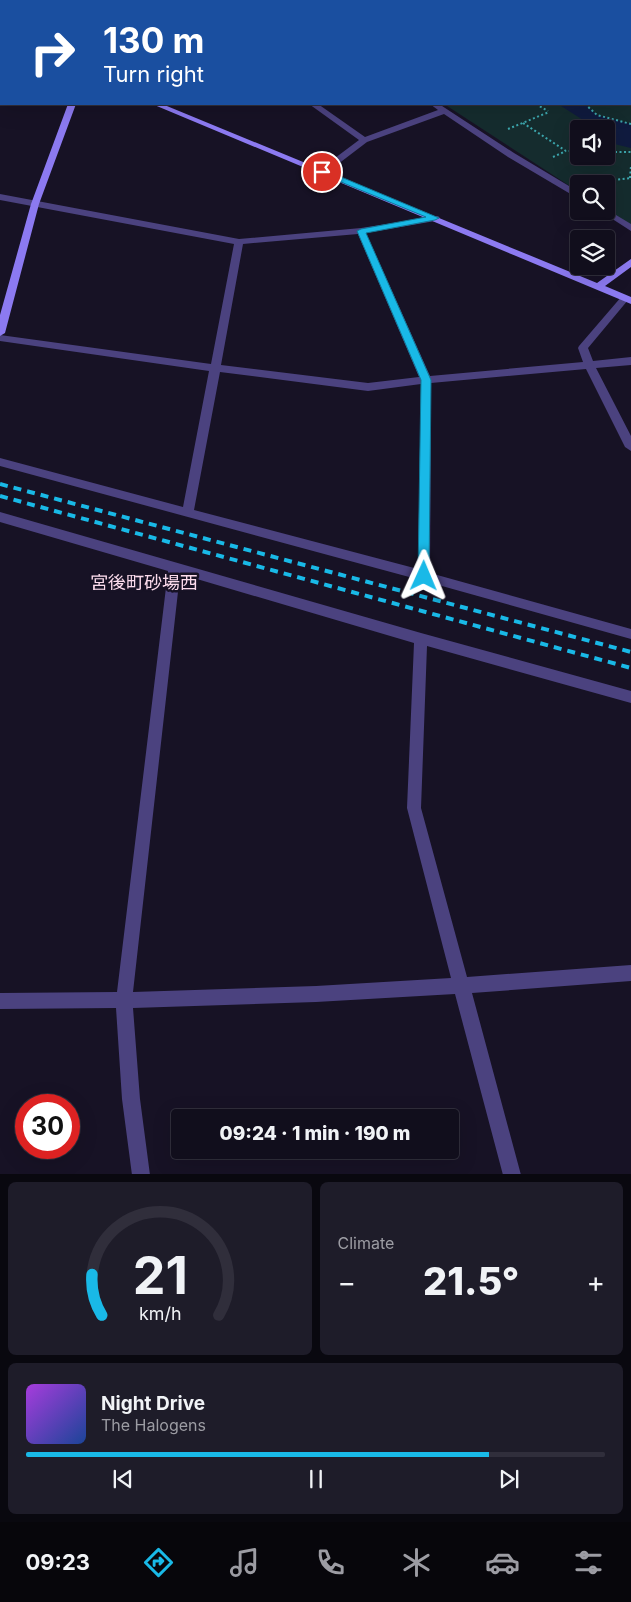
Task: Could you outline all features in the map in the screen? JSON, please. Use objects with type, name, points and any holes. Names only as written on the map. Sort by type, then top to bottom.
[{"type":"street","points":[[0,333],[35,204],[72,105]]},
{"type":"street","points":[[158,105],[628,299],[583,348],[589,365],[631,447]]},
{"type":"street","points":[[315,105],[364,140]]},
{"type":"street","points":[[435,105],[570,190]]},
{"type":"street","points":[[322,172],[364,140],[444,111]]},
{"type":"street","points":[[0,197],[239,242],[361,231],[435,218]]},
{"type":"street","points":[[615,218],[631,228]]},
{"type":"street","points":[[361,231],[426,380],[424,576]]},
{"type":"street","points":[[188,512],[239,242]]},
{"type":"street","points":[[598,287],[631,262]]},
{"type":"street","points":[[0,338],[368,387],[631,361]]},
{"type":"street","points":[[0,462],[424,576],[631,634]]},
{"type":"street","points":[[0,517],[421,639],[631,697]]},
{"type":"street","points":[[141,1174],[131,1099],[124,1002],[175,567]]},
{"type":"street","points":[[421,639],[414,808],[512,1174]]},
{"type":"street","points":[[0,1001],[124,1002],[462,987],[631,973]]},
{"type":"path","points":[[515,134],[508,129],[549,112],[538,105]]},
{"type":"path","points":[[586,105],[597,115],[631,124]]},
{"type":"path","points":[[523,123],[566,150],[570,150]]},
{"type":"path","points":[[553,157],[566,150]]},
{"type":"path","points":[[546,152],[561,162]]},
{"type":"path","points":[[615,152],[631,152]]},
{"type":"path","points":[[615,180],[630,178],[631,166]]},
{"type":"green space","points":[[446,105],[631,105],[631,226],[615,216],[615,175],[570,175],[570,186]]},
{"type":"water","points":[[560,105],[586,105],[597,115],[631,124],[631,148],[615,144],[615,120],[583,120]]},
{"type":"railway","points":[[0,484],[631,652]]},
{"type":"railway","points":[[0,496],[631,668]]},
{"type":"district","name":"宮後町砂場西","points":[[144,582]]},
{"type":"route","points":[[322,172],[435,218],[361,231],[426,380],[424,576]]}]
